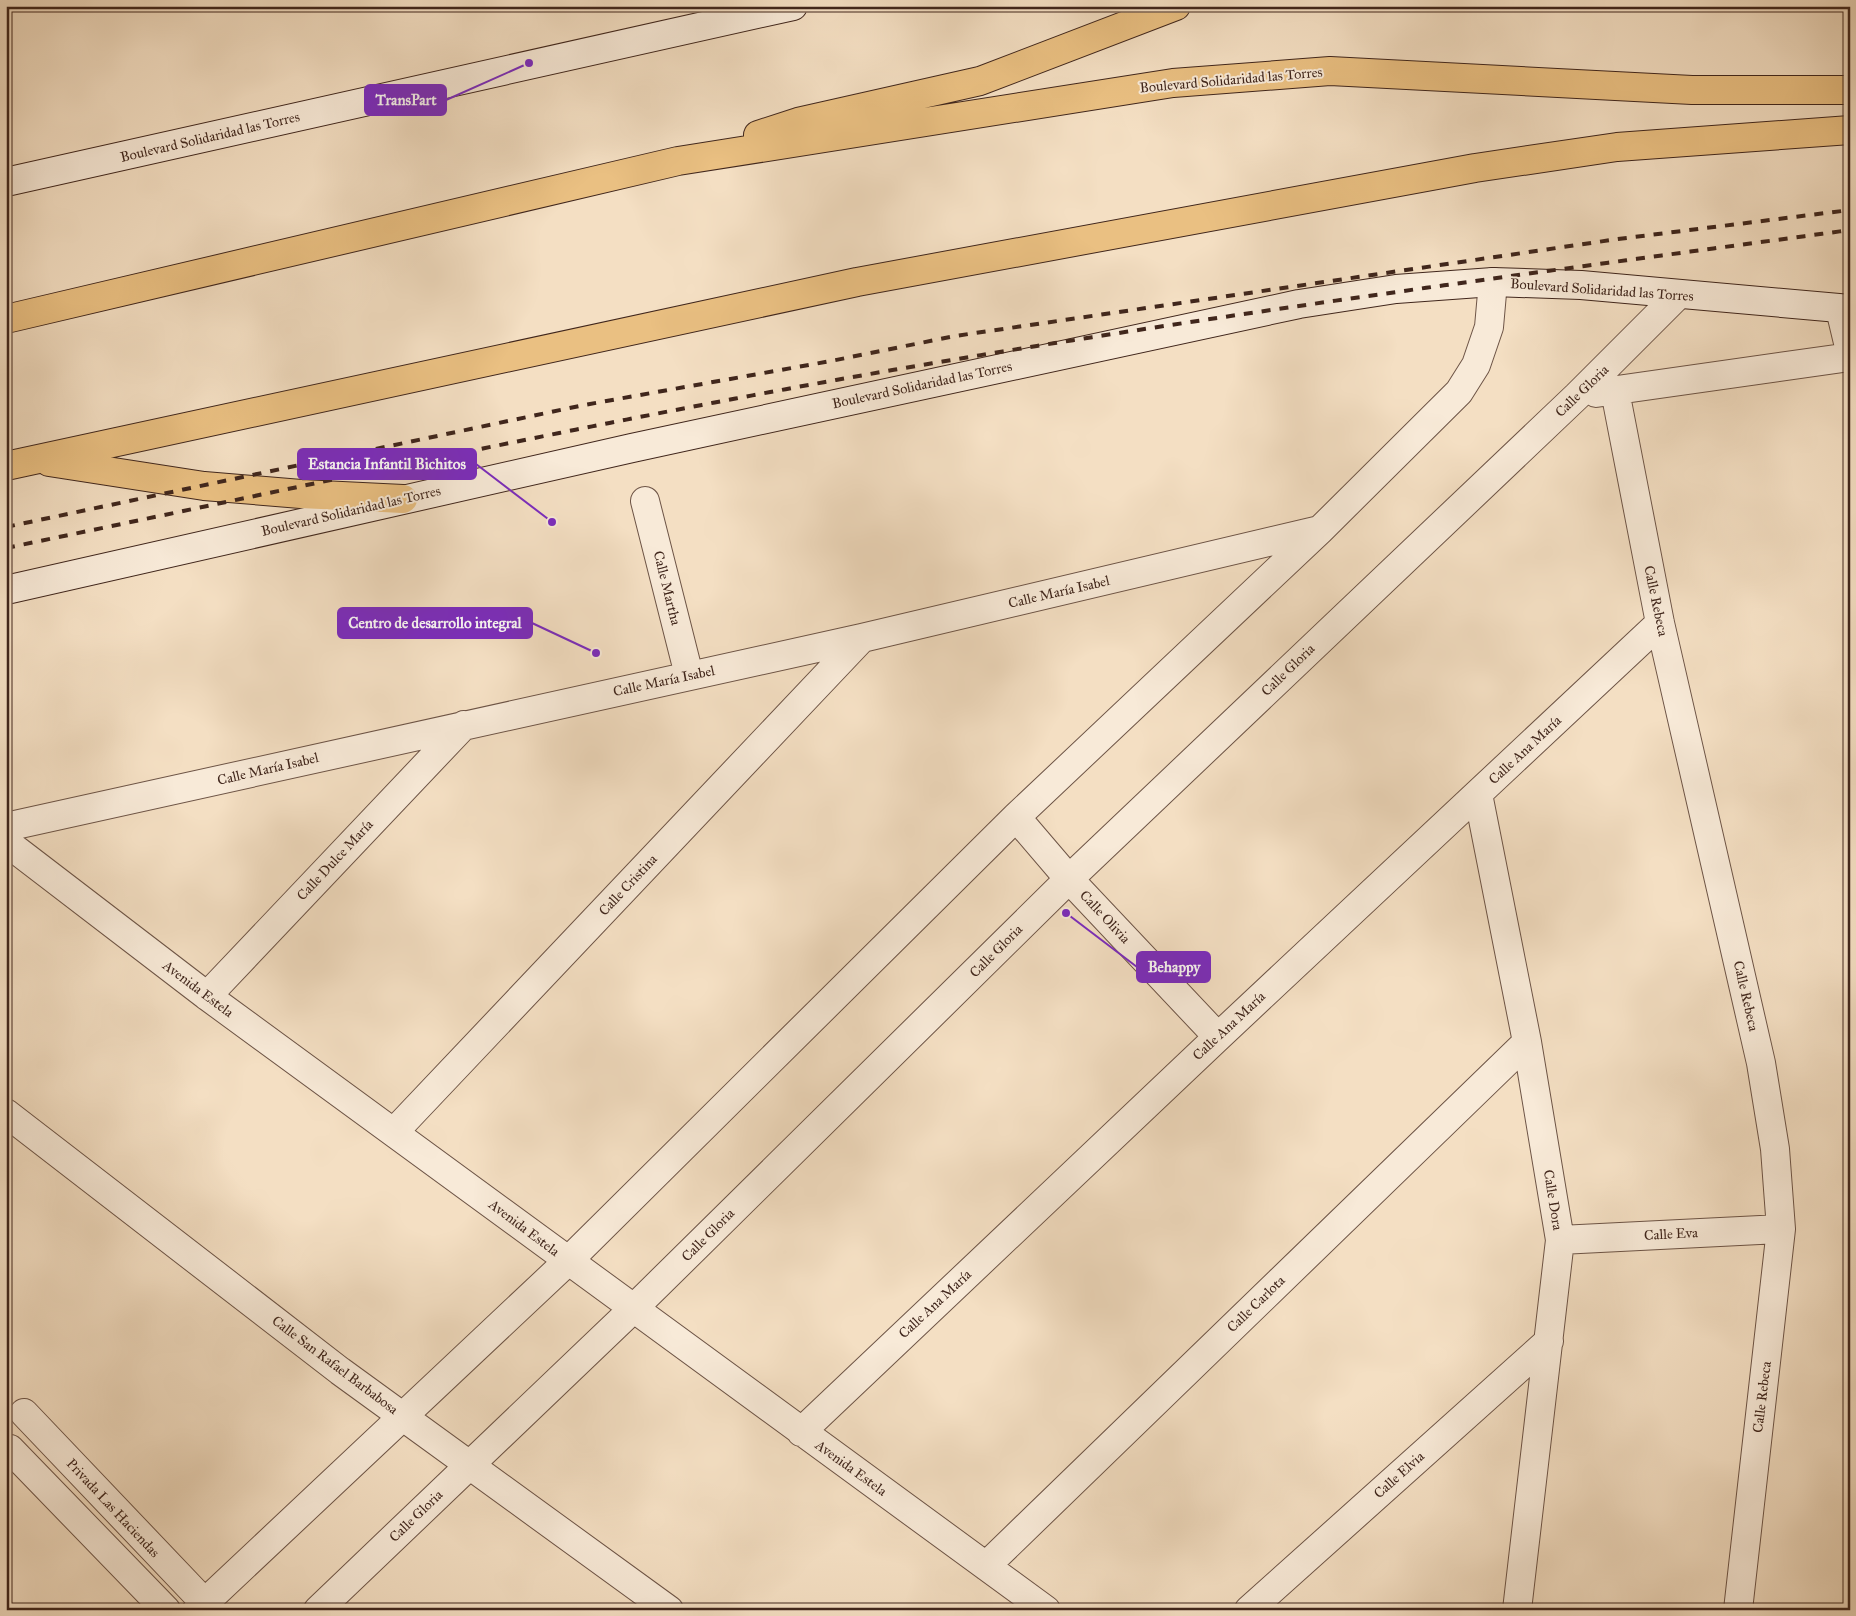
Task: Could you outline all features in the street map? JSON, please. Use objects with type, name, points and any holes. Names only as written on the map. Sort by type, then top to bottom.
[{"type":"highway","points":[[678,162],[798,122],[980,81],[1176,6]]},
{"type":"highway","name":"Boulevard Solidaridad las Torres","points":[[6,319],[678,162],[1173,82],[1330,71],[1692,90],[1850,90]]},
{"type":"highway","points":[[6,466],[857,282],[1475,168],[1617,147],[1850,130]]},
{"type":"highway","points":[[33,460],[204,486],[301,494],[403,499]]},
{"type":"street","name":"Boulevard Solidaridad las Torres","points":[[6,182],[793,6]]},
{"type":"street","name":"Boulevard Solidaridad las Torres","points":[[6,590],[403,499],[1299,304],[1396,289],[1493,282],[1581,285],[1845,309]]},
{"type":"street","points":[[200,1606],[404,1418],[568,1261],[1016,817],[1320,530],[1459,392],[1476,365],[1489,327],[1493,282]]},
{"type":"street","name":"Calle Gloria","points":[[318,1610],[634,1308],[1069,879],[1577,396],[1678,295]]},
{"type":"street","points":[[1845,309],[1850,351]]},
{"type":"street","points":[[1577,396],[1850,357]]},
{"type":"street","name":"Calle Rebeca","points":[[1615,390],[1660,623],[1761,1063],[1775,1149],[1782,1229],[1738,1610]]},
{"type":"street","name":"Calle Martha","points":[[645,501],[689,675]]},
{"type":"street","name":"Calle María Isabel","points":[[6,827],[862,638],[1320,530]]},
{"type":"street","name":"Calle Ana María","points":[[801,1432],[1218,1037],[1660,623]]},
{"type":"street","name":"Calle Cristina","points":[[394,1132],[862,638]]},
{"type":"street","name":"Calle Dulce María","points":[[207,996],[464,725]]},
{"type":"street","name":"Calle Dora","points":[[1478,794],[1527,1042],[1560,1240],[1517,1610]]},
{"type":"street","name":"Calle Olivia","points":[[1016,817],[1069,879],[1218,1037]]},
{"type":"street","name":"Avenida Estela","points":[[6,842],[207,996],[1046,1610]]},
{"type":"street","name":"Calle Carlota","points":[[986,1566],[1527,1042]]},
{"type":"street","name":"Calle San Rafael Barbabosa","points":[[6,1113],[404,1418],[669,1610]]},
{"type":"street","name":"Calle Eva","points":[[1560,1240],[1782,1229]]},
{"type":"street","name":"Calle Elvia","points":[[1249,1610],[1549,1341]]},
{"type":"street","name":"Privada Las Haciendas","points":[[24,1413],[200,1606]]},
{"type":"street","points":[[10,1449],[166,1610]]},
{"type":"railway","points":[[6,527],[584,405],[831,361],[955,336],[1618,239],[1850,210]]},
{"type":"railway","points":[[6,548],[628,419],[962,358],[1215,318],[1850,230]]},
{"type":"place","name":"TransPart","points":[[529,63]]},
{"type":"place","name":"Estancia Infantil Bichitos","points":[[552,522]]},
{"type":"place","name":"Centro de desarrollo integral","points":[[596,653]]},
{"type":"place","name":"Behappy","points":[[1066,913]]}]
